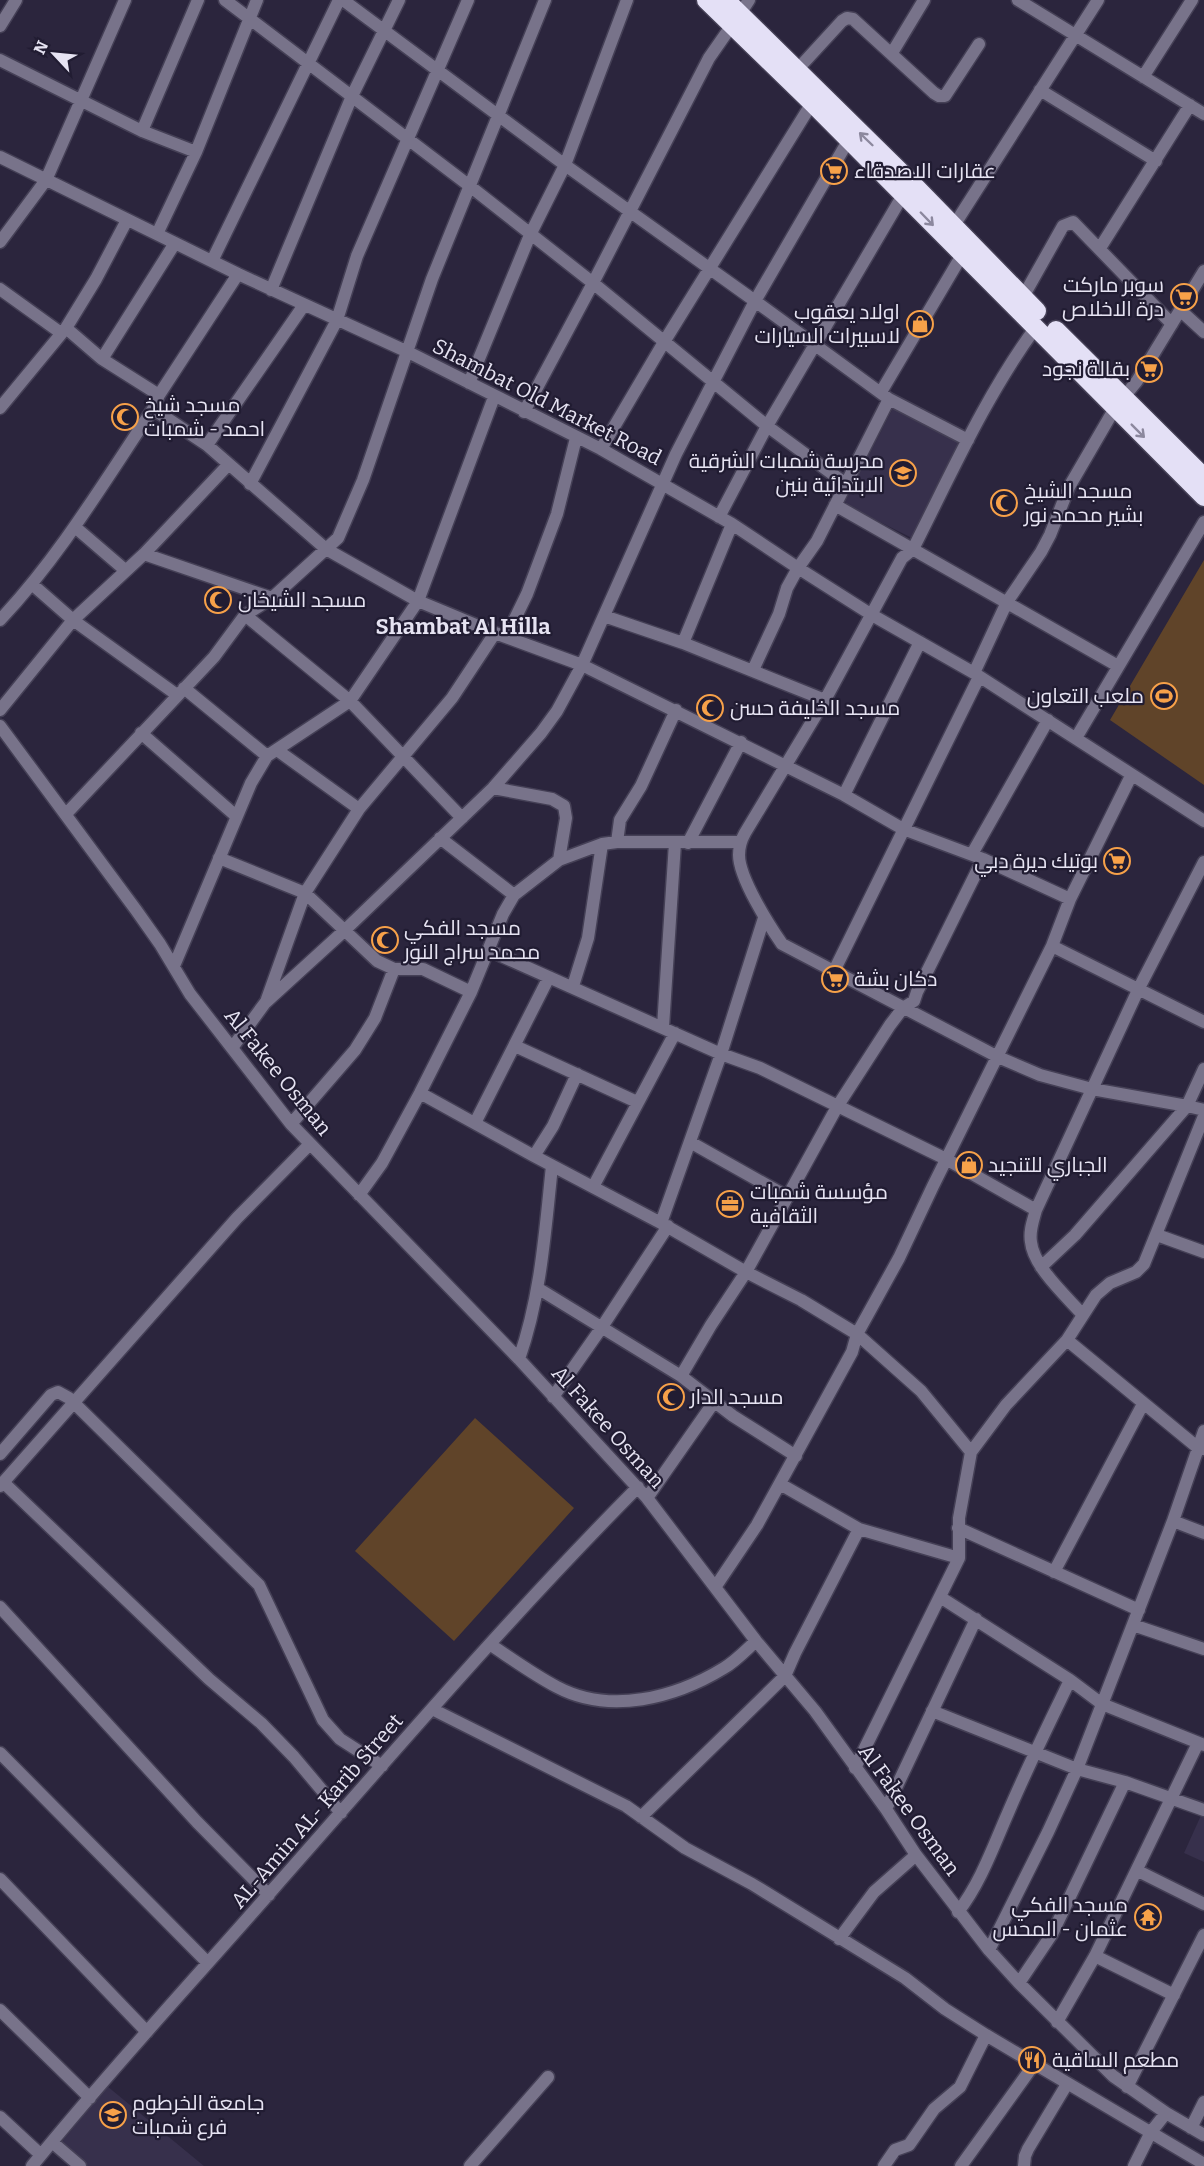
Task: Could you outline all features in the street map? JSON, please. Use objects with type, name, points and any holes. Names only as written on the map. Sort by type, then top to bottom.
[{"type":"highway","points":[[706,0],[740,13],[812,103],[848,141],[1036,327],[1204,477]]},
{"type":"highway","points":[[726,0],[1023,297],[1204,497]]},
{"type":"street","points":[[0,26],[16,0]]},
{"type":"street","points":[[0,242],[46,180],[125,0]]},
{"type":"street","points":[[142,131],[198,0]]},
{"type":"street","points":[[225,0],[248,20],[308,62],[471,187],[767,426],[846,484]]},
{"type":"street","points":[[157,234],[196,152],[257,0]]},
{"type":"street","points":[[212,261],[308,62],[341,0],[885,396],[968,440]]},
{"type":"street","points":[[271,290],[352,96],[399,0]]},
{"type":"street","points":[[250,484],[337,320],[357,256],[468,0]]},
{"type":"street","points":[[66,814],[214,657],[245,615],[272,598],[338,538],[363,480],[432,279],[545,0]]},
{"type":"street","points":[[469,384],[530,235],[565,165],[627,0]]},
{"type":"street","points":[[892,52],[924,0]]},
{"type":"street","points":[[1018,0],[1204,114]]},
{"type":"street","points":[[953,227],[1098,0]]},
{"type":"street","points":[[1143,77],[1192,0]]},
{"type":"street","points":[[524,412],[593,284],[709,58],[740,13]]},
{"type":"street","points":[[797,70],[847,18],[858,22],[934,93],[945,96],[979,44]]},
{"type":"street","points":[[0,60],[142,131],[196,152]]},
{"type":"street","points":[[1040,90],[1156,161]]},
{"type":"street","points":[[601,449],[664,342],[812,103]]},
{"type":"street","points":[[1100,248],[1190,105]]},
{"type":"street","points":[[232,1048],[265,1003],[493,788],[542,733],[557,711],[582,665],[662,483],[714,381],[756,301],[848,141]]},
{"type":"street","name":"Shambat Old Market Road","points":[[0,157],[271,290],[408,352],[601,449],[732,524],[872,615],[977,675],[1204,821]]},
{"type":"street","points":[[719,517],[767,426],[903,195]]},
{"type":"street","points":[[0,408],[64,331],[96,279],[127,220]]},
{"type":"street","points":[[1023,297],[1063,226],[1073,222],[1172,324]]},
{"type":"street","points":[[102,359],[175,243]]},
{"type":"street","points":[[753,670],[787,588],[817,541],[846,484],[885,396],[962,255]]},
{"type":"street","points":[[834,972],[977,675],[1007,602],[1041,552],[1069,487],[1119,403],[1137,381],[1204,271]]},
{"type":"street","points":[[0,620],[33,585],[75,528],[238,274]]},
{"type":"street","points":[[0,289],[159,395]]},
{"type":"street","points":[[207,445],[304,305]]},
{"type":"street","points":[[1180,310],[1204,332]]},
{"type":"street","points":[[1036,327],[1017,353],[968,440],[913,549],[902,558],[787,766],[740,842],[739,862],[764,918],[782,944],[834,972],[998,1057],[1040,1075],[1092,1089],[1204,1110]]},
{"type":"street","points":[[174,966],[251,783],[272,753],[350,701],[418,601],[494,397]]},
{"type":"street","points":[[153,409],[207,445],[326,549],[418,601],[500,635],[582,665],[741,742],[844,795],[903,829],[978,856],[1070,899]]},
{"type":"street","points":[[265,1003],[305,893],[359,808],[452,698],[500,635],[527,594],[557,514],[576,438]]},
{"type":"street","points":[[0,710],[73,620],[144,554],[228,464]]},
{"type":"street","points":[[835,505],[1118,666]]},
{"type":"street","points":[[1076,738],[1204,522]]},
{"type":"street","points":[[683,643],[732,524]]},
{"type":"street","points":[[75,528],[125,570]]},
{"type":"street","points":[[144,554],[272,598]]},
{"type":"street","points":[[33,585],[73,620],[272,753],[359,808]]},
{"type":"street","points":[[245,615],[350,701],[462,818]]},
{"type":"street","points":[[604,616],[683,643],[825,699]]},
{"type":"street","points":[[844,795],[920,642]]},
{"type":"street","points":[[617,842],[620,820],[641,786],[676,710]]},
{"type":"street","points":[[681,1376],[746,1272],[837,1107],[903,1008],[914,1001],[978,856],[1047,720]]},
{"type":"street","name":"Al Fakee Osman","points":[[0,726],[130,902],[174,966],[190,994],[291,1124],[519,1359],[647,1497],[756,1641],[815,1712],[886,1809],[916,1855],[989,1950],[1090,2055],[1127,2087],[1204,2135]]},
{"type":"street","points":[[141,733],[236,816]]},
{"type":"street","points":[[688,843],[741,742]]},
{"type":"street","points":[[716,1586],[757,1524],[852,1352],[857,1334],[899,1258],[998,1057],[1052,946],[1070,899],[1131,776]]},
{"type":"street","points":[[493,788],[552,799],[564,806],[566,818],[559,860]]},
{"type":"street","points":[[440,838],[514,895]]},
{"type":"street","points":[[358,1195],[382,1163],[420,1093],[471,992],[503,914],[514,895],[559,860],[602,844],[740,842]]},
{"type":"street","points":[[663,1027],[675,843]]},
{"type":"street","points":[[573,986],[588,938],[602,844]]},
{"type":"street","points":[[219,858],[305,893],[376,961],[394,969],[423,969],[471,992]]},
{"type":"street","points":[[1082,1314],[1041,1267],[1033,1254],[1030,1230],[1036,1210],[1139,988],[1204,862]]},
{"type":"street","points":[[553,1397],[602,1328],[664,1224],[764,918]]},
{"type":"street","points":[[1052,946],[1204,1022]]},
{"type":"street","points":[[488,950],[760,1068],[946,1159],[1036,1210]]},
{"type":"street","points":[[291,1124],[355,1050],[375,1017],[394,969]]},
{"type":"street","points":[[475,1123],[549,976]]},
{"type":"street","points":[[593,1187],[675,1033]]},
{"type":"street","points":[[515,1046],[637,1102]]},
{"type":"street","points":[[1041,1267],[1075,1235],[1187,1106],[1204,1069]]},
{"type":"street","points":[[534,1156],[553,1126],[577,1074]]},
{"type":"street","points":[[420,1093],[552,1166],[664,1224],[746,1272],[801,1300],[857,1334],[921,1391],[971,1452]]},
{"type":"street","points":[[855,1768],[959,1558],[960,1507],[971,1452],[1005,1406],[1067,1340],[1096,1295],[1110,1282],[1138,1271],[1157,1235],[1204,1116]]},
{"type":"street","points":[[690,1142],[788,1197]]},
{"type":"street","points":[[309,1145],[237,1218],[2,1484],[209,1679],[261,1723],[294,1757],[340,1813]]},
{"type":"street","points":[[519,1359],[531,1325],[539,1289],[552,1166]]},
{"type":"street","points":[[1157,1235],[1204,1252]]},
{"type":"street","points":[[539,1289],[681,1376],[759,1434],[796,1456]]},
{"type":"street","points":[[1067,1340],[1143,1404],[1201,1448]]},
{"type":"street","points":[[0,1454],[51,1395],[58,1392],[73,1403],[259,1585],[324,1720],[340,1739],[382,1766]]},
{"type":"street","points":[[647,1497],[714,1402]]},
{"type":"street","points":[[1054,1572],[1143,1404]]},
{"type":"street","points":[[989,1950],[1077,1768],[1201,1448],[1204,1431]]},
{"type":"street","points":[[780,1484],[859,1528],[959,1558]]},
{"type":"street","name":"AL-Amin AL- Karib Street","points":[[32,2166],[432,1709],[570,1555],[638,1487]]},
{"type":"street","points":[[1173,1521],[1204,1533]]},
{"type":"street","points":[[641,1817],[785,1676],[859,1528]]},
{"type":"street","points":[[958,1528],[1139,1610]]},
{"type":"street","points":[[940,1597],[1070,1680],[1102,1704],[1201,1744],[1095,1956],[1057,2022]]},
{"type":"street","points":[[0,1607],[196,1822],[269,1895]]},
{"type":"street","points":[[886,1809],[976,1619]]},
{"type":"street","points":[[1133,1625],[1204,1649]]},
{"type":"street","points":[[490,1645],[557,1687],[598,1701],[620,1702],[648,1698],[681,1688],[726,1667],[756,1641]]},
{"type":"street","points":[[958,1912],[968,1900],[990,1856],[1070,1680]]},
{"type":"street","points":[[432,1709],[603,1793],[685,1848],[737,1875],[905,1978],[945,2009],[986,2035],[1204,2164]]},
{"type":"street","points":[[932,1711],[1077,1768],[1204,1810]]},
{"type":"street","points":[[0,1753],[208,1963]]},
{"type":"street","points":[[1019,1983],[1052,1934],[1125,1782]]},
{"type":"street","points":[[839,1939],[874,1892],[916,1855]]},
{"type":"street","points":[[1138,1871],[1204,1904]]},
{"type":"street","points":[[0,1879],[147,2032]]},
{"type":"street","points":[[1127,2087],[1204,1935]]},
{"type":"street","points":[[1095,1956],[1174,1995]]},
{"type":"street","points":[[0,2010],[90,2098]]},
{"type":"street","points":[[884,2166],[895,2150],[909,2145],[934,2109],[962,2085],[986,2035]]},
{"type":"street","points":[[962,2166],[1035,2063]]},
{"type":"street","points":[[470,2166],[548,2078]]},
{"type":"street","points":[[1024,2166],[1024,2156],[1067,2084]]},
{"type":"street","points":[[1191,2127],[1204,2102]]},
{"type":"street","points":[[1134,2166],[1151,2132],[1166,2113]]},
{"type":"street","points":[[0,2117],[41,2155]]},
{"type":"street","points":[[52,2142],[80,2166]]},
{"type":"shaded area","name":"مدرسة شمبات الشرقية الابتدائية بنين","points":[[893,408],[962,443],[914,539],[844,504]]},
{"type":"shaded area","name":"ملعب التعاون","points":[[1204,560],[1204,785],[1110,720]]},
{"type":"shaded area","points":[[475,1418],[574,1508],[454,1641],[355,1551]]},
{"type":"shaded area","points":[[1204,1811],[1204,1862],[1184,1853]]},
{"type":"shaded area","name":"جامعة الخرطوم فرع شمبات","points":[[107,2086],[204,2166],[87,2166],[60,2144]]},
{"type":"place","name":"عقارات الاصدقاء","points":[[834,171]]},
{"type":"place","name":"سوبر ماركت درة الاخلاص","points":[[1184,297]]},
{"type":"place","name":"اولاد يعقوب لاسبيرات السيارات","points":[[920,324]]},
{"type":"place","name":"بقالة نجود","points":[[1149,369]]},
{"type":"place","name":"مسجد شيخ احمد - شمبات","points":[[125,417]]},
{"type":"place","name":"مدرسة شمبات الشرقية الابتدائية بنين","points":[[903,473]]},
{"type":"place","name":"مسجد الشيخ بشير محمد نور","points":[[1004,503]]},
{"type":"place","name":"مسجد الشيخان","points":[[218,600]]},
{"type":"place","name":"ملعب التعاون","points":[[1164,696]]},
{"type":"place","name":"مسجد الخليفة حسن","points":[[710,708]]},
{"type":"place","name":"بوتيك ديرة دبي","points":[[1117,861]]},
{"type":"place","name":"مسجد الفكي محمد سراج النور","points":[[385,940]]},
{"type":"place","name":"دكان بشة","points":[[835,979]]},
{"type":"place","name":"الجباري للتنجيد","points":[[969,1165]]},
{"type":"place","name":"مؤسسة شمبات الثقافية","points":[[730,1204]]},
{"type":"place","name":"مسجد الدار","points":[[671,1397]]},
{"type":"place","name":"مسجد الفكي عثمان - المحس","points":[[1148,1917]]},
{"type":"place","name":"مطعم الساقية","points":[[1032,2060]]},
{"type":"place","name":"جامعة الخرطوم فرع شمبات","points":[[113,2115]]},
{"type":"district","name":"Shambat Al Hilla","points":[[463,626]]}]
